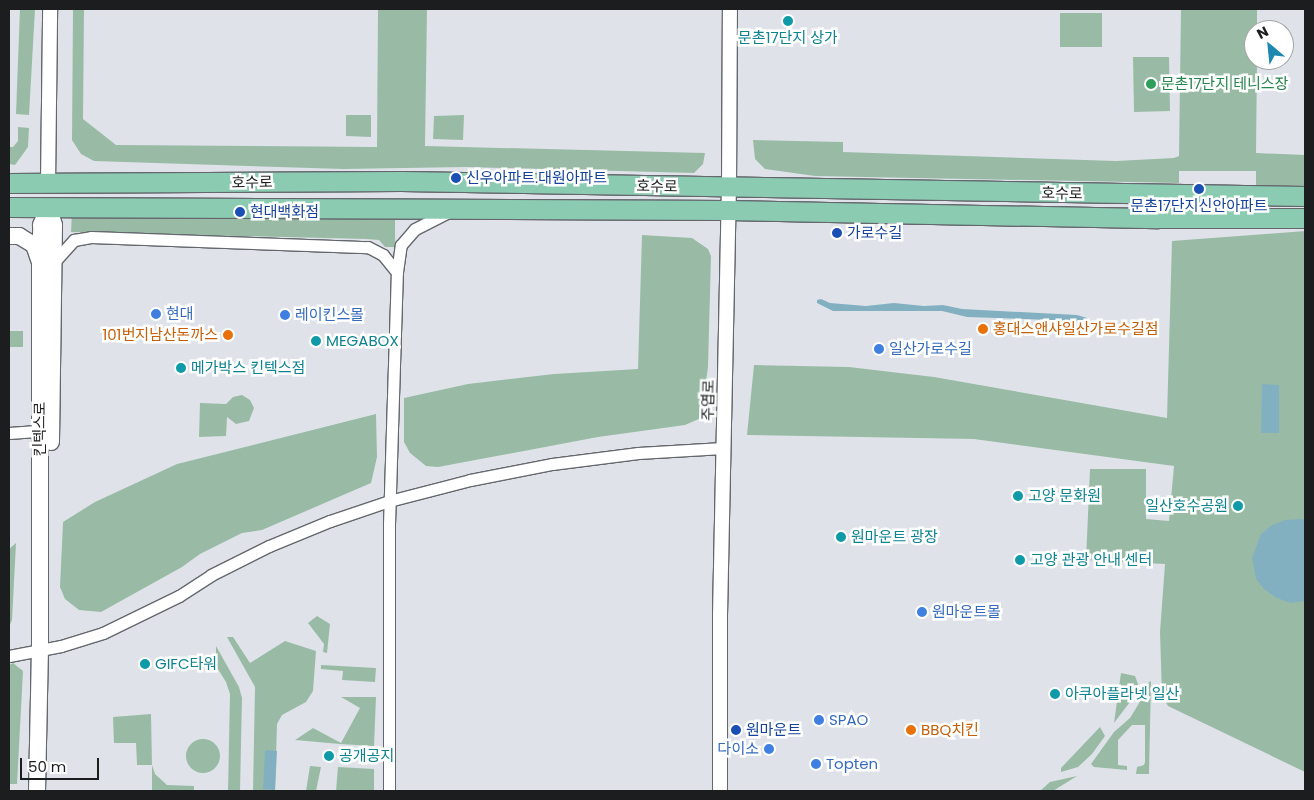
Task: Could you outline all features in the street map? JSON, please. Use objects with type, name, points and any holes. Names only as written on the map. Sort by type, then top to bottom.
[{"type":"main road","name":"호수로","points":[[9,183],[401,181],[1305,196]]},
{"type":"main road","name":"킨텍스로","points":[[37,791],[44,650],[47,262],[41,225],[49,208],[48,184]]},
{"type":"main road","name":"호수로","points":[[9,207],[727,210],[1148,218],[1305,218]]},
{"type":"main road","points":[[9,236],[19,236],[34,245],[47,262]]},
{"type":"main road","name":"킨텍스로","points":[[47,262],[40,431],[48,791]]},
{"type":"street","name":"킨텍스로","points":[[48,184],[50,9]]},
{"type":"street","name":"주엽로","points":[[720,791],[730,9]]},
{"type":"street","points":[[389,791],[390,501],[397,272],[401,245],[415,229],[452,210]]},
{"type":"street","points":[[47,262],[74,240],[91,237],[368,248],[383,255],[397,272]]},
{"type":"street","points":[[9,433],[40,431]]},
{"type":"street","points":[[9,656],[44,650],[103,634],[179,596],[212,575],[269,546],[330,521],[390,501],[470,480],[552,464],[638,453],[723,448]]},
{"type":"green space","points":[[20,9],[35,9],[29,115],[16,114]]},
{"type":"green space","points":[[73,9],[84,9],[83,119],[116,145],[377,147],[378,9],[427,9],[425,146],[705,153],[703,164],[694,173],[467,167],[343,169],[94,161],[81,154],[72,140]]},
{"type":"green space","points":[[1181,9],[1257,9],[1257,20],[1244,20],[1244,70],[1257,70],[1256,153],[1305,155],[1305,186],[1256,185],[1256,171],[1179,171],[1179,183],[815,176],[765,169],[755,159],[753,140],[843,142],[843,152],[1116,161],[1174,158],[1179,156]]},
{"type":"green space","points":[[1060,13],[1102,13],[1102,47],[1060,47]]},
{"type":"green space","name":"문촌17단지 테니스장","points":[[1133,57],[1169,57],[1170,111],[1134,112]]},
{"type":"green space","points":[[346,115],[371,115],[371,137],[346,136]]},
{"type":"green space","points":[[464,115],[463,140],[433,139],[434,116]]},
{"type":"green space","points":[[18,127],[29,128],[28,147],[15,165],[9,164],[9,147],[13,147],[18,141]]},
{"type":"green space","points":[[72,210],[395,220],[395,247],[385,247],[379,240],[366,239],[71,232]]},
{"type":"green space","name":"일산호수공원","points":[[1305,231],[1305,772],[1168,706],[1162,696],[1160,632],[1165,564],[1086,560],[1090,469],[1146,469],[1146,519],[1169,521],[1174,466],[974,439],[747,435],[754,365],[849,367],[934,377],[1167,418],[1172,241]]},
{"type":"green space","points":[[642,235],[692,238],[708,249],[711,256],[708,367],[701,418],[685,425],[598,437],[438,467],[426,466],[410,453],[404,442],[404,398],[468,384],[554,374],[638,369]]},
{"type":"green space","points":[[9,331],[23,331],[23,347],[9,347]]},
{"type":"green space","points":[[242,395],[250,400],[254,408],[249,421],[236,424],[227,417],[226,436],[199,437],[200,403],[226,404],[233,397]]},
{"type":"green space","points":[[376,414],[377,457],[371,483],[262,530],[242,533],[200,554],[182,567],[101,612],[79,610],[65,599],[60,587],[63,522],[95,502],[177,464]]},
{"type":"green space","points":[[16,543],[12,620],[9,627],[9,549]]},
{"type":"green space","points":[[317,616],[330,624],[327,653],[323,652],[324,644],[308,623]]},
{"type":"green space","points":[[227,637],[233,637],[250,663],[285,641],[316,651],[313,691],[306,702],[282,715],[277,724],[275,791],[253,791],[255,687]]},
{"type":"green space","points":[[216,646],[239,687],[242,698],[240,791],[228,791],[230,694],[226,682],[216,666]]},
{"type":"green space","points":[[13,663],[23,671],[17,784],[9,784],[9,665]]},
{"type":"green space","points":[[321,665],[376,668],[375,682],[342,680],[343,671],[321,669]]},
{"type":"green space","points":[[1121,673],[1135,676],[1138,684],[1133,698],[1114,723]]},
{"type":"green space","points":[[1151,681],[1149,774],[1136,774],[1137,767],[1144,765],[1145,762],[1145,725],[1132,725],[1118,740],[1118,765],[1127,766],[1127,770],[1094,767],[1091,764],[1114,732],[1130,718],[1141,700],[1145,685]]},
{"type":"green space","points":[[341,697],[376,697],[374,746],[295,740],[313,728],[341,743],[360,708]]},
{"type":"green space","points":[[151,714],[152,765],[137,765],[136,743],[114,743],[113,717]]},
{"type":"green space","points":[[1100,727],[1105,736],[1092,754],[1078,767],[1061,772],[1061,768]]},
{"type":"green space","points":[[203,739],[215,744],[220,756],[215,768],[203,773],[191,768],[186,756],[191,744]]},
{"type":"green space","points":[[152,765],[155,774],[167,785],[194,786],[194,791],[152,791]]},
{"type":"green space","points":[[310,766],[321,767],[316,791],[306,791]]},
{"type":"green space","points":[[338,767],[374,769],[374,791],[336,791]]},
{"type":"green space","points":[[1077,776],[1053,791],[1040,791],[1050,782]]},
{"type":"water","points":[[821,299],[830,303],[866,306],[894,303],[924,306],[943,305],[962,309],[1077,315],[1087,318],[1088,321],[1087,324],[1076,321],[967,317],[942,311],[833,311],[817,303],[817,300]]},
{"type":"water","points":[[1262,384],[1279,385],[1279,433],[1261,433]]},
{"type":"water","points":[[1285,520],[1305,520],[1305,601],[1290,603],[1275,597],[1264,589],[1256,579],[1252,558],[1261,534],[1272,525]]},
{"type":"water","points":[[265,750],[277,751],[275,790],[263,789]]},
{"type":"place","name":"문촌17단지 상가","points":[[788,21]]},
{"type":"place","name":"문촌17단지 테니스장","points":[[1151,84]]},
{"type":"place","name":"신우아파트.대원아파트","points":[[456,178]]},
{"type":"place","name":"문촌17단지신안아파트","points":[[1199,189]]},
{"type":"place","name":"현대백화점","points":[[240,212]]},
{"type":"place","name":"가로수길","points":[[837,233]]},
{"type":"place","name":"현대","points":[[156,314]]},
{"type":"place","name":"레이킨스몰","points":[[285,315]]},
{"type":"place","name":"홍대스앤샤일산가로수길점","points":[[983,329]]},
{"type":"place","name":"101번지남산돈까스","points":[[228,335]]},
{"type":"place","name":"MEGABOX","points":[[316,341]]},
{"type":"place","name":"일산가로수길","points":[[879,349]]},
{"type":"place","name":"메가박스 킨텍스점","points":[[181,368]]},
{"type":"place","name":"고양 문화원","points":[[1018,496]]},
{"type":"place","name":"일산호수공원","points":[[1238,506]]},
{"type":"place","name":"원마운트 광장","points":[[841,537]]},
{"type":"place","name":"고양 관광 안내 센터","points":[[1020,560]]},
{"type":"place","name":"원마운트몰","points":[[922,612]]},
{"type":"place","name":"GIFC타워","points":[[145,664]]},
{"type":"place","name":"아쿠아플라넷 일산","points":[[1055,694]]},
{"type":"place","name":"SPAO","points":[[819,720]]},
{"type":"place","name":"원마운트","points":[[736,730]]},
{"type":"place","name":"BBQ치킨","points":[[911,730]]},
{"type":"place","name":"다이소","points":[[769,749]]},
{"type":"place","name":"공개공지","points":[[329,756]]},
{"type":"place","name":"Topten","points":[[816,764]]}]
